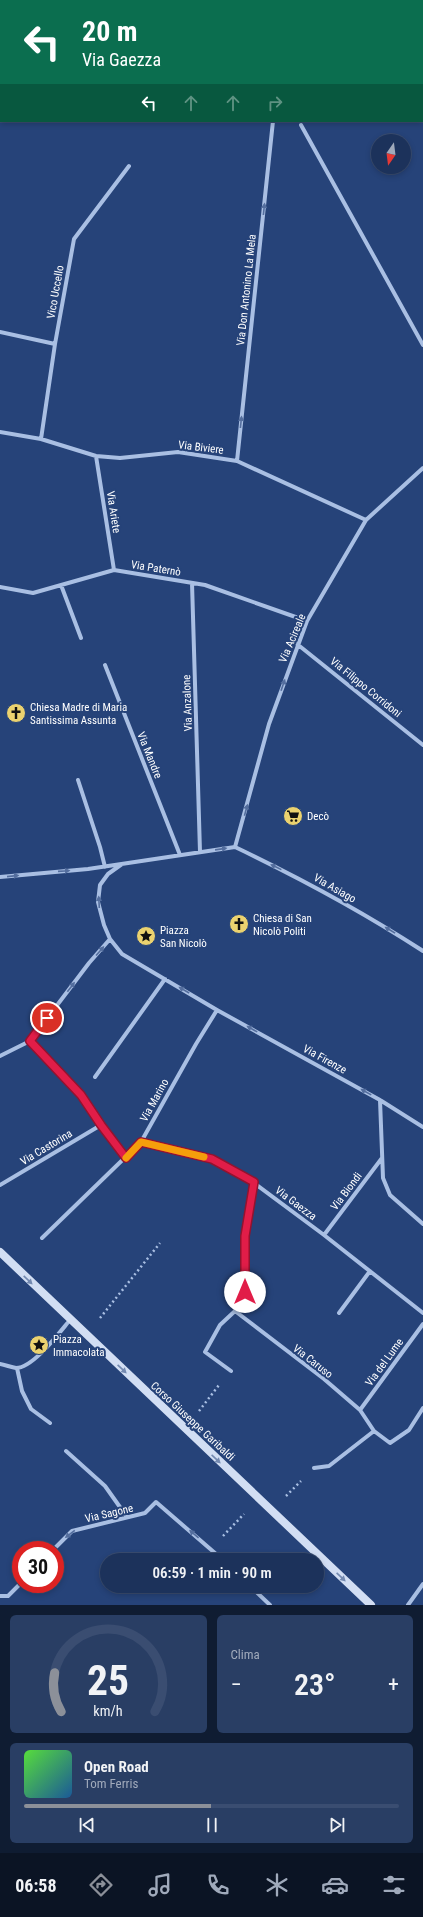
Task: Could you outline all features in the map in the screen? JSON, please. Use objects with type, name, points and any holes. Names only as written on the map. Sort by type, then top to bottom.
[{"type":"street","name":"Via Don Antonino La Mela","points":[[237,461],[273,122]]},
{"type":"street","points":[[301,125],[423,345]]},
{"type":"street","name":"Vico Uccello","points":[[42,439],[55,344],[74,239],[129,166]]},
{"type":"street","points":[[0,332],[55,344]]},
{"type":"street","name":"Via Biviere","points":[[0,432],[42,439],[96,456],[120,458],[178,452],[237,461],[366,520]]},
{"type":"street","name":"Via Ariete","points":[[96,456],[114,570]]},
{"type":"street","name":"Via Acireale","points":[[235,847],[269,724],[297,644],[307,622],[366,520],[423,468]]},
{"type":"street","name":"Via Paternò","points":[[0,587],[33,593],[114,570],[205,585],[307,622]]},
{"type":"street","name":"Via Anzalone","points":[[192,583],[200,852]]},
{"type":"street","points":[[61,585],[81,638]]},
{"type":"street","name":"Via Filippo Corridoni","points":[[297,644],[423,745]]},
{"type":"street","name":"Via Mandre","points":[[105,665],[180,856]]},
{"type":"street","points":[[78,780],[100,847],[104,867]]},
{"type":"street","points":[[0,877],[104,867],[235,847]]},
{"type":"street","name":"Via Asiago","points":[[235,847],[297,877],[392,930],[423,951]]},
{"type":"street","name":"Via Firenze","points":[[122,864],[108,874],[100,885],[98,902],[104,925],[110,939],[122,954],[217,1010],[380,1100],[423,1127]]},
{"type":"street","points":[[0,1056],[30,1041],[89,963],[110,939]]},
{"type":"street","points":[[94,1077],[165,979]]},
{"type":"street","name":"Via Marino","points":[[42,1238],[141,1142],[196,1044],[217,1010]]},
{"type":"street","points":[[30,1041],[81,1095],[126,1158]]},
{"type":"street","points":[[380,1100],[383,1178],[390,1195],[423,1224]]},
{"type":"street","name":"Via Castorina","points":[[0,1185],[101,1125]]},
{"type":"street","name":"Via Gaezza","points":[[141,1142],[212,1159],[254,1182],[423,1313]]},
{"type":"street","name":"Via Biondi","points":[[324,1235],[382,1158]]},
{"type":"street","points":[[231,1371],[205,1352],[220,1325],[235,1311],[245,1292],[245,1236],[254,1182]]},
{"type":"street","name":"Corso Giuseppe Garibaldi","points":[[0,1252],[86,1336],[371,1605]]},
{"type":"street","points":[[339,1313],[370,1271]]},
{"type":"street","name":"Via Caruso","points":[[235,1311],[360,1410],[374,1431],[390,1443],[409,1430],[423,1408]]},
{"type":"street","points":[[0,1364],[17,1368],[30,1362],[46,1348],[70,1320]]},
{"type":"street","name":"Via del Lume","points":[[360,1410],[423,1324]]},
{"type":"street","points":[[17,1368],[22,1391],[31,1409],[50,1423]]},
{"type":"street","points":[[314,1468],[329,1466],[374,1431]]},
{"type":"street","points":[[66,1451],[105,1486],[127,1517]]},
{"type":"street","name":"Via Sagone","points":[[62,1541],[72,1531],[145,1514],[156,1502],[215,1553]]},
{"type":"street","points":[[408,1605],[423,1584]]},
{"type":"street","points":[[0,1596],[8,1596],[12,1592]]},
{"type":"street","points":[[257,1593],[270,1605]]},
{"type":"path","points":[[86,1336],[160,1243]]},
{"type":"path","points":[[184,1428],[231,1371]]},
{"type":"path","points":[[272,1511],[314,1468]]},
{"type":"path","points":[[211,1549],[258,1498]]},
{"type":"slow traffic","points":[[126,1158],[141,1142],[204,1157]]},
{"type":"place","name":"Chiesa Madre di Maria Santissima Assunta","points":[[16,713]]},
{"type":"place","name":"Decò","points":[[293,816]]},
{"type":"place","name":"Chiesa di San Nicolò Politi","points":[[239,924]]},
{"type":"place","name":"Piazza San Nicolò","points":[[146,936]]},
{"type":"place","name":"Piazza Immacolata","points":[[39,1345]]},
{"type":"route","points":[[47,1018],[30,1041],[81,1095],[126,1158],[141,1142],[212,1159],[254,1182],[245,1236],[245,1292]]}]
